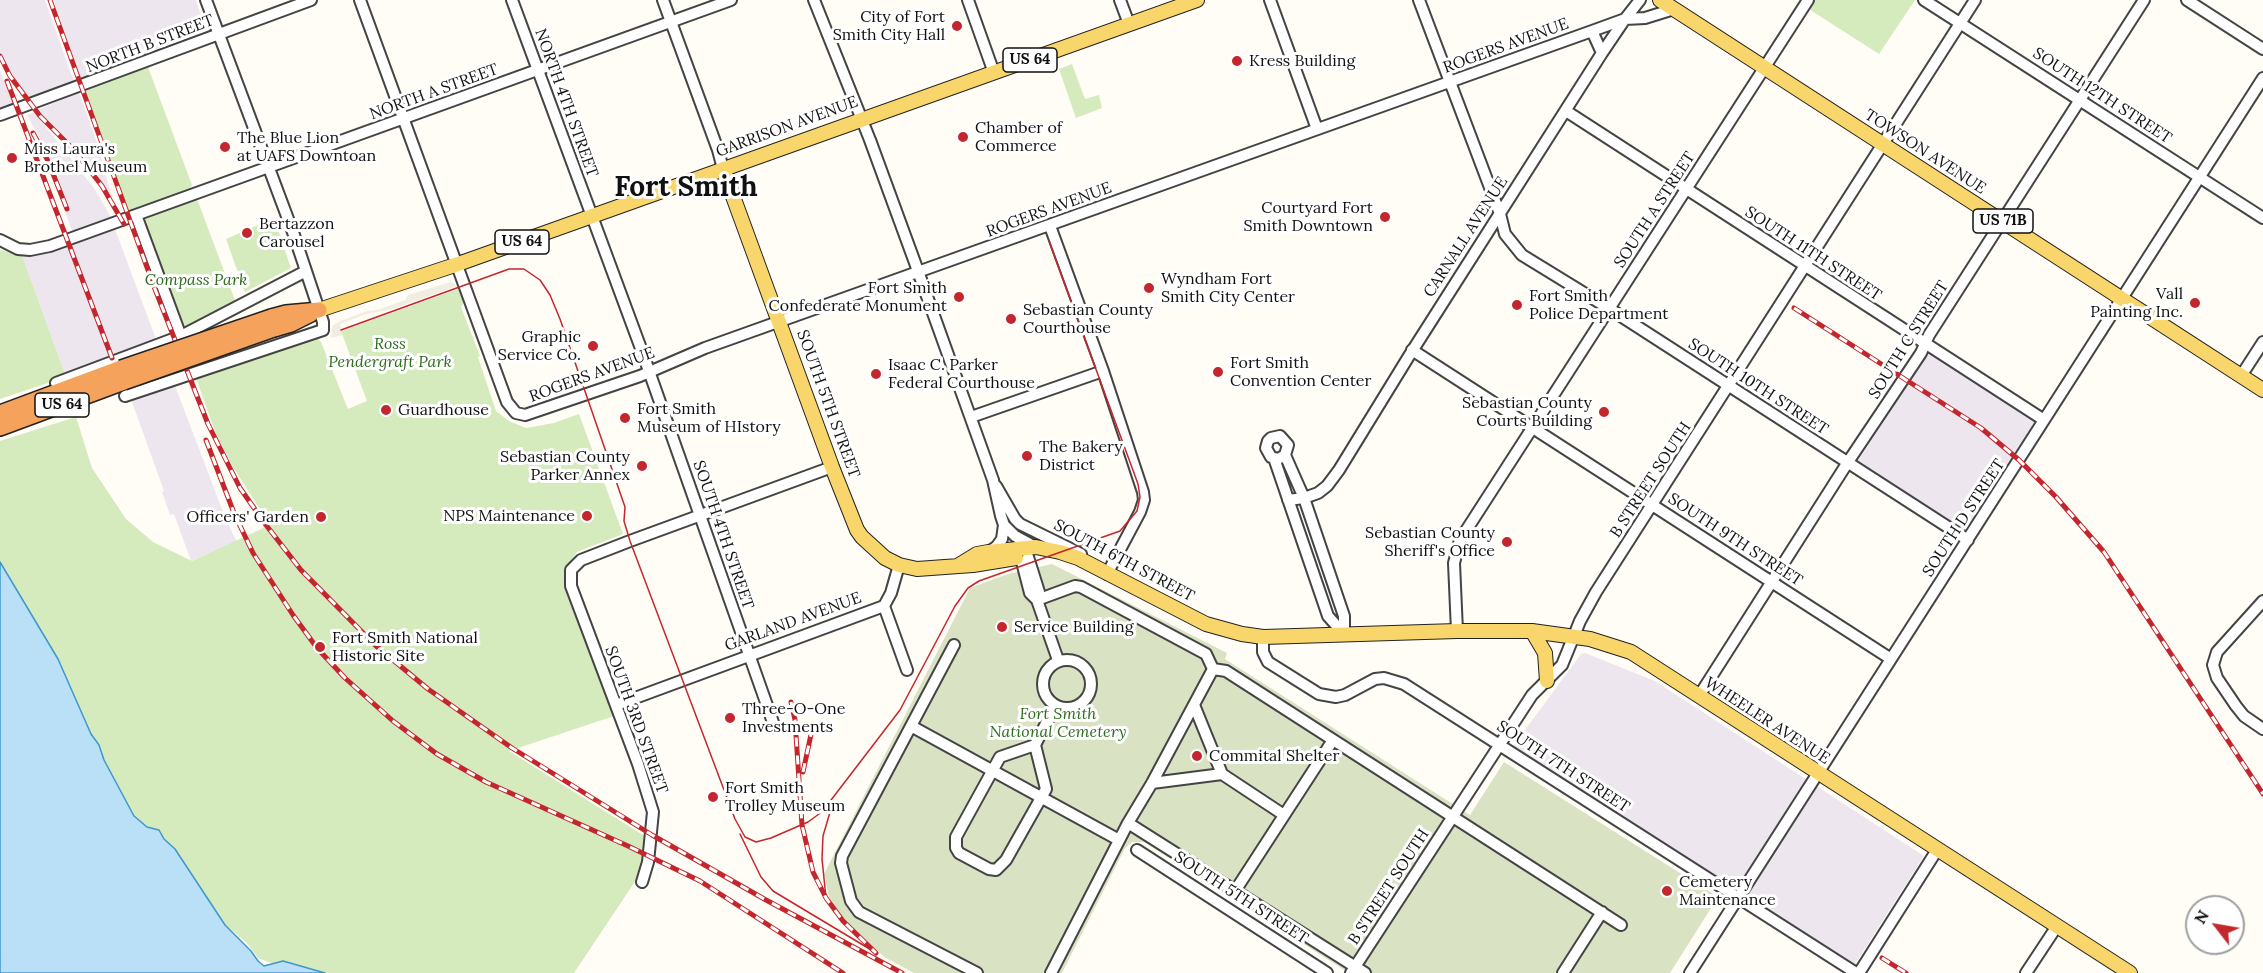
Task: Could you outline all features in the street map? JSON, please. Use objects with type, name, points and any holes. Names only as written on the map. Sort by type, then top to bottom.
[{"type":"highway","name":"GARRISON AVENUE","points":[[273,323],[286,313],[319,310]]},
{"type":"highway","name":"US 64","points":[[0,413],[121,368],[273,323]]},
{"type":"highway","name":"US 64","points":[[0,428],[273,323]]},
{"type":"main road","name":"GARRISON AVENUE","points":[[319,310],[592,217],[1197,0]]},
{"type":"main road","name":"TOWSON AVENUE","points":[[1659,0],[2263,390]]},
{"type":"main road","name":"SOUTH 5TH STREET","points":[[723,169],[857,530],[885,558],[899,565]]},
{"type":"main road","points":[[960,565],[977,554],[988,552],[1060,552],[1078,558],[1087,564]]},
{"type":"main road","points":[[899,565],[917,569],[973,565],[1030,553]]},
{"type":"main road","name":"SOUTH 6TH STREET","points":[[1087,564],[1215,627],[1263,636]]},
{"type":"main road","name":"WHEELER AVENUE","points":[[1344,634],[1532,631],[1590,639],[1631,652],[2130,973]]},
{"type":"main road","points":[[1532,631],[1545,653],[1547,681]]},
{"type":"main road","points":[[1263,636],[1344,634]]},
{"type":"street","points":[[124,396],[323,330],[323,322],[269,167],[206,0]]},
{"type":"street","name":"NORTH B STREET","points":[[0,115],[311,0]]},
{"type":"street","points":[[360,0],[458,264]]},
{"type":"street","name":"NORTH 4TH STREET","points":[[512,0],[592,217]]},
{"type":"street","points":[[663,0],[723,169]]},
{"type":"street","name":"NORTH A STREET","points":[[4,243],[30,250],[44,247],[731,0]]},
{"type":"street","name":"SOUTH 6TH STREET","points":[[814,0],[919,273],[993,480],[1004,525],[1030,553]]},
{"type":"street","points":[[968,0],[994,73]]},
{"type":"street","points":[[1120,0],[1129,24]]},
{"type":"street","points":[[1269,0],[1317,129]]},
{"type":"street","name":"SOUTH 10TH STREET","points":[[1419,0],[1500,214],[1505,234],[1522,255],[1610,309],[1968,540]]},
{"type":"street","points":[[1625,19],[1640,0]]},
{"type":"street","name":"SOUTH A STREET","points":[[1457,631],[1454,562],[1457,546],[1808,0]]},
{"type":"street","name":"SOUTH 12TH STREET","points":[[1924,0],[2263,218]]},
{"type":"street","name":"B STREET SOUTH","points":[[1357,971],[1499,744],[1532,695],[1562,665],[1582,617],[1596,592],[1975,0]]},
{"type":"street","name":"SOUTH C STREET","points":[[1699,696],[2144,0]]},
{"type":"street","points":[[2187,0],[2263,49]]},
{"type":"street","points":[[1602,53],[1592,31],[1625,19],[1645,18],[1674,9]]},
{"type":"street","name":"CARNALL AVENUE","points":[[1288,500],[1304,498],[1324,489],[1334,477],[1412,350],[1625,19]]},
{"type":"street","name":"ROGERS AVENUE","points":[[458,264],[507,402],[516,413],[525,415],[649,372],[705,348],[780,321],[1592,31]]},
{"type":"street","name":"SOUTH D STREET","points":[[1689,973],[2263,78]]},
{"type":"street","name":"SOUTH 11TH STREET","points":[[1566,111],[2044,420]]},
{"type":"street","points":[[136,215],[195,372]]},
{"type":"street","name":"SOUTH 4TH STREET","points":[[592,217],[775,728]]},
{"type":"street","points":[[1050,226],[1103,371],[1141,482],[1144,500],[1107,574]]},
{"type":"street","points":[[56,383],[181,336],[306,272]]},
{"type":"street","points":[[2241,376],[2263,342]]},
{"type":"street","name":"SOUTH 9TH STREET","points":[[1412,350],[1891,659]]},
{"type":"street","points":[[971,417],[1103,371]]},
{"type":"street","points":[[1280,457],[1304,498],[1344,616],[1344,634],[1328,616],[1288,500],[1280,457]]},
{"type":"street","points":[[699,514],[832,467]]},
{"type":"street","name":"SOUTH 6TH STREET","points":[[993,480],[1020,524],[1082,555],[1087,564]]},
{"type":"street","name":"SOUTH 3RD STREET","points":[[642,882],[648,862],[653,812],[571,586],[571,570],[581,560],[699,514]]},
{"type":"street","points":[[988,552],[1002,539],[1004,525]]},
{"type":"street","points":[[1004,525],[1012,545],[1030,553],[1030,593],[1037,600],[1058,660]]},
{"type":"street","name":"GARLAND AVENUE","points":[[616,705],[884,606],[891,593],[899,565]]},
{"type":"street","points":[[1037,600],[1075,586],[1081,587],[1206,654],[1213,669]]},
{"type":"street","points":[[2263,601],[2226,641],[2214,658],[2214,672],[2236,706],[2244,716],[2263,729]]},
{"type":"street","points":[[884,606],[907,670]]},
{"type":"street","name":"SOUTH 7TH STREET","points":[[1263,636],[1263,652],[1268,662],[1319,694],[1336,698],[1375,679],[1394,680],[1404,684],[1858,973]]},
{"type":"street","points":[[954,645],[842,856],[841,863],[851,901],[859,912],[977,973]]},
{"type":"street","points":[[1067,659],[1078,662],[1089,673],[1091,685],[1089,693],[1080,704],[1068,708],[1056,706],[1045,695],[1042,682],[1047,669],[1058,660],[1067,659]]},
{"type":"street","points":[[1051,973],[1128,823],[1213,669]]},
{"type":"street","points":[[1213,669],[1226,671],[1621,925]]},
{"type":"street","points":[[1194,705],[1222,774],[1284,815]]},
{"type":"street","points":[[1035,745],[1000,757],[956,837],[956,849],[959,854],[989,869],[996,870],[1001,866],[1046,789],[1035,745],[1056,706]]},
{"type":"street","points":[[911,726],[1119,840]]},
{"type":"street","points":[[1235,891],[1333,740]]},
{"type":"street","points":[[1152,783],[1222,774]]},
{"type":"street","points":[[1128,823],[1357,971]]},
{"type":"street","name":"SOUTH 5TH STREET","points":[[1137,850],[1328,973]]},
{"type":"street","points":[[1858,973],[1937,850]]},
{"type":"street","points":[[1563,973],[1602,912]]},
{"type":"street","points":[[2026,973],[2057,926]]},
{"type":"shaded area","points":[[0,0],[45,0],[74,82],[29,97],[15,79],[0,52]]},
{"type":"shaded area","points":[[54,0],[196,0],[204,24],[208,23],[208,29],[80,79]]},
{"type":"shaded area","points":[[0,70],[13,104],[0,108]]},
{"type":"shaded area","points":[[79,92],[97,143],[112,197],[82,154],[38,110]]},
{"type":"shaded area","points":[[34,112],[94,188],[111,217],[73,233],[65,212],[70,209],[50,157],[27,115]]},
{"type":"shaded area","points":[[115,229],[157,342],[66,377],[22,255],[47,254]]},
{"type":"shaded area","points":[[451,282],[457,286],[393,309],[367,314],[340,324],[342,335],[331,338],[332,326],[338,322],[405,300],[408,295]]},
{"type":"shaded area","points":[[1929,352],[2036,422],[1965,531],[1858,461]]},
{"type":"shaded area","points":[[174,383],[225,517],[237,542],[191,561],[174,514],[170,515],[162,492],[164,491],[131,399]]},
{"type":"shaded area","points":[[1585,653],[1655,681],[1924,856],[1855,964],[1513,746],[1581,654]]},
{"type":"green space","points":[[1808,0],[1915,0],[1879,54],[1804,6]]},
{"type":"green space","points":[[1072,64],[1085,99],[1099,95],[1102,108],[1076,118],[1059,69]]},
{"type":"green space","points":[[148,67],[192,185],[189,190],[129,212],[85,91]]},
{"type":"green space","name":"Compass Park","points":[[197,199],[236,303],[189,327],[182,324],[143,221],[146,217]]},
{"type":"green space","points":[[274,218],[291,268],[245,292],[226,239]]},
{"type":"green space","points":[[0,250],[22,255],[66,377],[0,399]]},
{"type":"green space","name":"Fort Smith National Historic Site","points":[[458,289],[464,302],[461,307],[480,356],[478,357],[496,411],[509,421],[526,428],[554,423],[579,414],[623,534],[577,552],[570,562],[565,577],[614,716],[509,751],[646,837],[640,874],[574,973],[298,973],[258,958],[246,942],[223,923],[175,849],[164,839],[159,830],[147,827],[134,816],[104,760],[99,745],[91,734],[58,659],[0,562],[0,441],[76,417],[92,468],[126,519],[153,542],[192,561],[270,525],[233,467],[216,434],[196,378],[316,337],[321,342],[348,409],[367,401],[341,331]]},
{"type":"green space","name":"Fort Smith National Cemetery","points":[[1052,564],[1227,653],[1225,659],[1470,815],[1504,762],[1718,897],[1670,973],[1349,973],[1144,842],[1132,842],[1125,848],[1062,973],[914,973],[884,957],[842,917],[829,897],[824,874],[970,588],[1008,574]]},
{"type":"water","points":[[0,562],[58,659],[91,734],[99,745],[104,760],[134,816],[147,827],[159,830],[164,839],[175,849],[225,925],[264,966],[283,961],[325,973],[0,973]]},
{"type":"tram line","points":[[341,330],[509,269],[524,269],[540,280],[550,295],[560,319],[625,507],[624,521],[630,541],[735,819],[745,837],[756,842],[808,822],[828,804],[900,710],[955,606],[968,588],[979,581],[1120,531],[1137,511],[1140,497],[1138,484],[1049,241]]},
{"type":"tram line","points":[[826,898],[822,859],[823,836],[833,802]]},
{"type":"tram line","points":[[740,834],[761,877],[773,891],[873,951]]},
{"type":"railway","points":[[50,0],[153,284],[208,424],[240,488],[301,570],[375,645],[428,689],[512,748],[652,835],[766,900],[902,973]]},
{"type":"railway","points":[[0,56],[10,76],[40,116],[73,149],[102,186],[124,224]]},
{"type":"railway","points":[[7,81],[112,358]]},
{"type":"railway","points":[[33,133],[48,161],[67,209]]},
{"type":"railway","points":[[1794,308],[1981,428],[2019,460],[2056,497],[2104,552],[2263,794]]},
{"type":"railway","points":[[206,440],[234,513],[253,553],[293,615],[317,648],[345,678],[393,721],[437,754],[486,782],[700,881],[843,973]]},
{"type":"railway","points":[[791,702],[795,720],[802,825],[813,872],[826,898],[843,921],[876,953]]},
{"type":"railway","points":[[803,772],[813,725]]},
{"type":"railway","points":[[1882,958],[1906,973]]},
{"type":"place","name":"City of Fort Smith City Hall","points":[[957,26]]},
{"type":"place","name":"Kress Building","points":[[1237,61]]},
{"type":"place","name":"Chamber of Commerce","points":[[963,137]]},
{"type":"place","name":"The Blue Lion at UAFS Downtoan","points":[[225,147]]},
{"type":"place","name":"Miss Laura's Brothel Museum","points":[[12,158]]},
{"type":"place","name":"Courtyard Fort Smith Downtown","points":[[1385,217]]},
{"type":"place","name":"Bertazzon Carousel","points":[[247,233]]},
{"type":"place","name":"Wyndham Fort Smith City Center","points":[[1149,288]]},
{"type":"place","name":"Fort Smith Confederate Monument","points":[[959,297]]},
{"type":"place","name":"Vall Painting Inc.","points":[[2195,303]]},
{"type":"place","name":"Fort Smith Police Department","points":[[1517,305]]},
{"type":"place","name":"Sebastian County Courthouse","points":[[1011,319]]},
{"type":"place","name":"Graphic Service Co.","points":[[593,346]]},
{"type":"place","name":"Fort Smith Convention Center","points":[[1218,372]]},
{"type":"place","name":"Isaac C. Parker Federal Courthouse","points":[[876,374]]},
{"type":"place","name":"Guardhouse","points":[[386,410]]},
{"type":"place","name":"Sebastian County Courts Building","points":[[1604,412]]},
{"type":"place","name":"Fort Smith Museum of HIstory","points":[[625,418]]},
{"type":"place","name":"The Bakery District","points":[[1027,456]]},
{"type":"place","name":"Sebastian County Parker Annex","points":[[642,466]]},
{"type":"place","name":"NPS Maintenance","points":[[587,516]]},
{"type":"place","name":"Officers' Garden","points":[[321,517]]},
{"type":"place","name":"Sebastian County Sheriff's Office","points":[[1507,542]]},
{"type":"place","name":"Service Building","points":[[1002,627]]},
{"type":"place","name":"Fort Smith National Historic Site","points":[[320,647]]},
{"type":"place","name":"Three-O-One Investments","points":[[730,718]]},
{"type":"place","name":"Commital Shelter","points":[[1197,756]]},
{"type":"place","name":"Fort Smith Trolley Museum","points":[[713,797]]},
{"type":"place","name":"Cemetery Maintenance","points":[[1667,891]]},
{"type":"district","name":"Fort Smith","points":[[686,188]]},
{"type":"park label","name":"Ross Pendergraft Park","points":[[390,353]]}]
